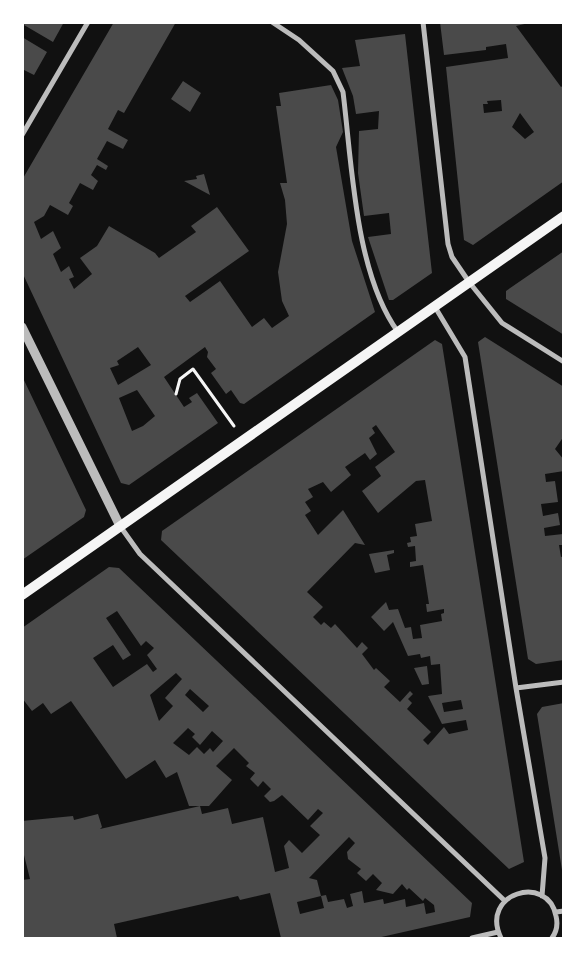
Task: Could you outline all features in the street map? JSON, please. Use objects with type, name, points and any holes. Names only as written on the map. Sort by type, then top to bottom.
[{"type":"main road","points":[[22,595],[564,216]]},
{"type":"street","points":[[22,135],[88,22]]},
{"type":"street","points":[[272,22],[299,40],[333,71],[343,92],[361,242],[389,320],[398,332]]},
{"type":"street","points":[[423,22],[448,244],[452,257],[469,282],[502,323],[564,362]]},
{"type":"street","points":[[434,306],[465,357],[516,688],[545,858],[542,896]]},
{"type":"street","points":[[22,327],[120,526],[140,554],[505,901]]},
{"type":"street","points":[[516,688],[564,682]]},
{"type":"street","points":[[501,938],[498,932],[497,915],[505,901],[513,895],[533,892],[542,896],[553,906],[556,912],[557,929],[552,938]]},
{"type":"street","points":[[556,912],[564,911]]},
{"type":"street","points":[[472,938],[498,932]]},
{"type":"path","points":[[176,394],[180,378],[193,369],[243,439]]},
{"type":"building","points":[[25,22],[64,22],[53,42],[24,25]]},
{"type":"building","points":[[114,22],[176,22],[124,113],[118,110],[108,129],[128,140],[123,149],[107,141],[97,159],[108,166],[106,170],[97,165],[91,175],[98,181],[93,190],[80,183],[69,203],[73,206],[68,215],[50,205],[44,216],[34,222],[41,239],[53,231],[61,248],[53,254],[61,272],[69,266],[74,277],[69,279],[74,289],[92,274],[80,258],[97,246],[109,226],[155,253],[159,258],[196,232],[191,226],[217,207],[249,251],[185,296],[190,302],[220,281],[252,327],[264,318],[272,328],[289,316],[282,301],[278,272],[287,224],[285,200],[280,183],[287,183],[276,106],[281,106],[279,93],[331,85],[338,100],[343,132],[336,147],[352,241],[375,312],[244,404],[240,403],[231,390],[226,394],[211,373],[216,369],[207,357],[208,352],[205,347],[164,377],[184,407],[192,402],[189,398],[197,393],[218,423],[129,485],[121,483],[22,272],[22,180]],"holes":[[[138,347],[151,365],[118,385],[110,368],[119,365],[117,361]],[[137,390],[155,416],[143,426],[132,431],[119,398]]]},
{"type":"building","points":[[440,22],[533,22],[516,26],[561,87],[564,85],[564,181],[473,245],[464,240],[446,67],[508,58],[506,44],[486,47],[486,50],[444,55]],"holes":[[[501,100],[502,111],[484,113],[483,104],[488,104],[487,101]],[[520,113],[534,132],[525,139],[512,127]]]},
{"type":"building","points":[[405,34],[432,273],[393,300],[389,300],[368,237],[391,234],[389,213],[364,216],[358,173],[359,131],[378,129],[379,111],[356,114],[353,96],[342,68],[360,66],[355,40]]},
{"type":"building","points":[[22,37],[47,52],[34,75],[22,69]]},
{"type":"building","points":[[183,81],[201,93],[190,112],[171,99]]},
{"type":"building","points":[[204,174],[210,195],[184,181],[197,179],[196,176]]},
{"type":"building","points":[[564,251],[564,335],[506,299],[506,291]]},
{"type":"building","points":[[485,337],[564,387],[564,436],[555,449],[564,460],[564,471],[545,474],[546,482],[555,481],[558,502],[541,504],[543,516],[558,513],[560,525],[544,528],[545,536],[563,534],[564,545],[559,545],[561,557],[564,556],[564,660],[536,664],[528,659],[478,342]]},
{"type":"building","points":[[435,340],[442,344],[524,862],[509,869],[161,540],[162,531]],"holes":[[[376,425],[395,452],[375,467],[381,476],[362,491],[378,513],[416,481],[425,480],[432,521],[415,524],[417,536],[410,537],[411,542],[407,543],[408,547],[415,546],[416,561],[410,562],[410,567],[423,565],[429,604],[426,604],[427,612],[444,609],[444,613],[441,614],[442,621],[420,625],[422,638],[413,639],[411,627],[405,628],[398,609],[389,610],[386,602],[371,617],[384,631],[393,622],[408,656],[420,654],[421,658],[430,656],[431,665],[440,664],[442,694],[428,696],[442,724],[466,720],[468,730],[449,734],[444,727],[428,745],[423,740],[431,732],[407,709],[412,703],[408,699],[413,694],[410,691],[400,702],[384,687],[390,681],[376,668],[374,670],[362,654],[368,648],[362,642],[357,648],[335,624],[331,628],[324,622],[321,625],[313,617],[323,607],[307,592],[355,543],[365,545],[343,510],[318,535],[305,515],[311,511],[305,502],[313,497],[308,489],[323,482],[331,492],[351,475],[345,467],[365,453],[370,460],[377,454],[369,438],[375,433],[372,428]],[[461,700],[463,709],[444,712],[442,703]]]},
{"type":"building","points":[[22,376],[86,510],[84,517],[22,560]]},
{"type":"building","points":[[394,550],[394,553],[387,555],[390,570],[375,573],[369,554]]},
{"type":"building","points":[[109,567],[119,568],[472,903],[470,917],[377,938],[281,938],[270,893],[240,900],[238,896],[114,924],[117,938],[24,938],[22,880],[30,879],[22,847],[22,821],[73,816],[74,820],[98,814],[102,827],[100,829],[200,806],[189,806],[177,772],[166,778],[155,760],[126,779],[71,701],[51,714],[43,703],[32,711],[22,698],[22,628]],"holes":[[[117,611],[141,646],[146,641],[154,648],[147,655],[157,669],[153,672],[147,664],[113,687],[93,658],[113,645],[123,660],[131,655],[106,618]],[[176,673],[182,679],[165,698],[173,706],[159,721],[150,695]],[[190,689],[209,706],[203,712],[185,695]],[[188,728],[195,734],[192,737],[200,745],[212,731],[223,741],[213,752],[210,748],[204,754],[197,747],[189,755],[173,743]],[[234,748],[249,763],[246,766],[255,773],[250,779],[258,787],[263,781],[271,789],[264,796],[270,802],[282,795],[308,820],[318,809],[323,813],[310,826],[320,835],[302,853],[289,840],[284,846],[289,868],[275,872],[263,817],[232,824],[228,808],[202,814],[200,806],[209,806],[232,780],[216,766]],[[349,837],[355,843],[347,852],[348,859],[361,869],[357,873],[366,881],[373,874],[382,883],[376,890],[393,894],[402,884],[407,890],[409,888],[423,901],[425,898],[434,905],[435,912],[426,914],[424,903],[406,907],[405,899],[384,904],[383,899],[364,903],[362,891],[350,894],[353,906],[347,908],[344,899],[328,902],[326,895],[321,896],[317,880],[309,878]],[[321,896],[324,908],[300,914],[297,902]]]},
{"type":"building","points":[[427,666],[429,684],[422,685],[414,668]]},
{"type":"building","points":[[564,703],[564,870],[562,870],[537,714],[542,707]]}]
